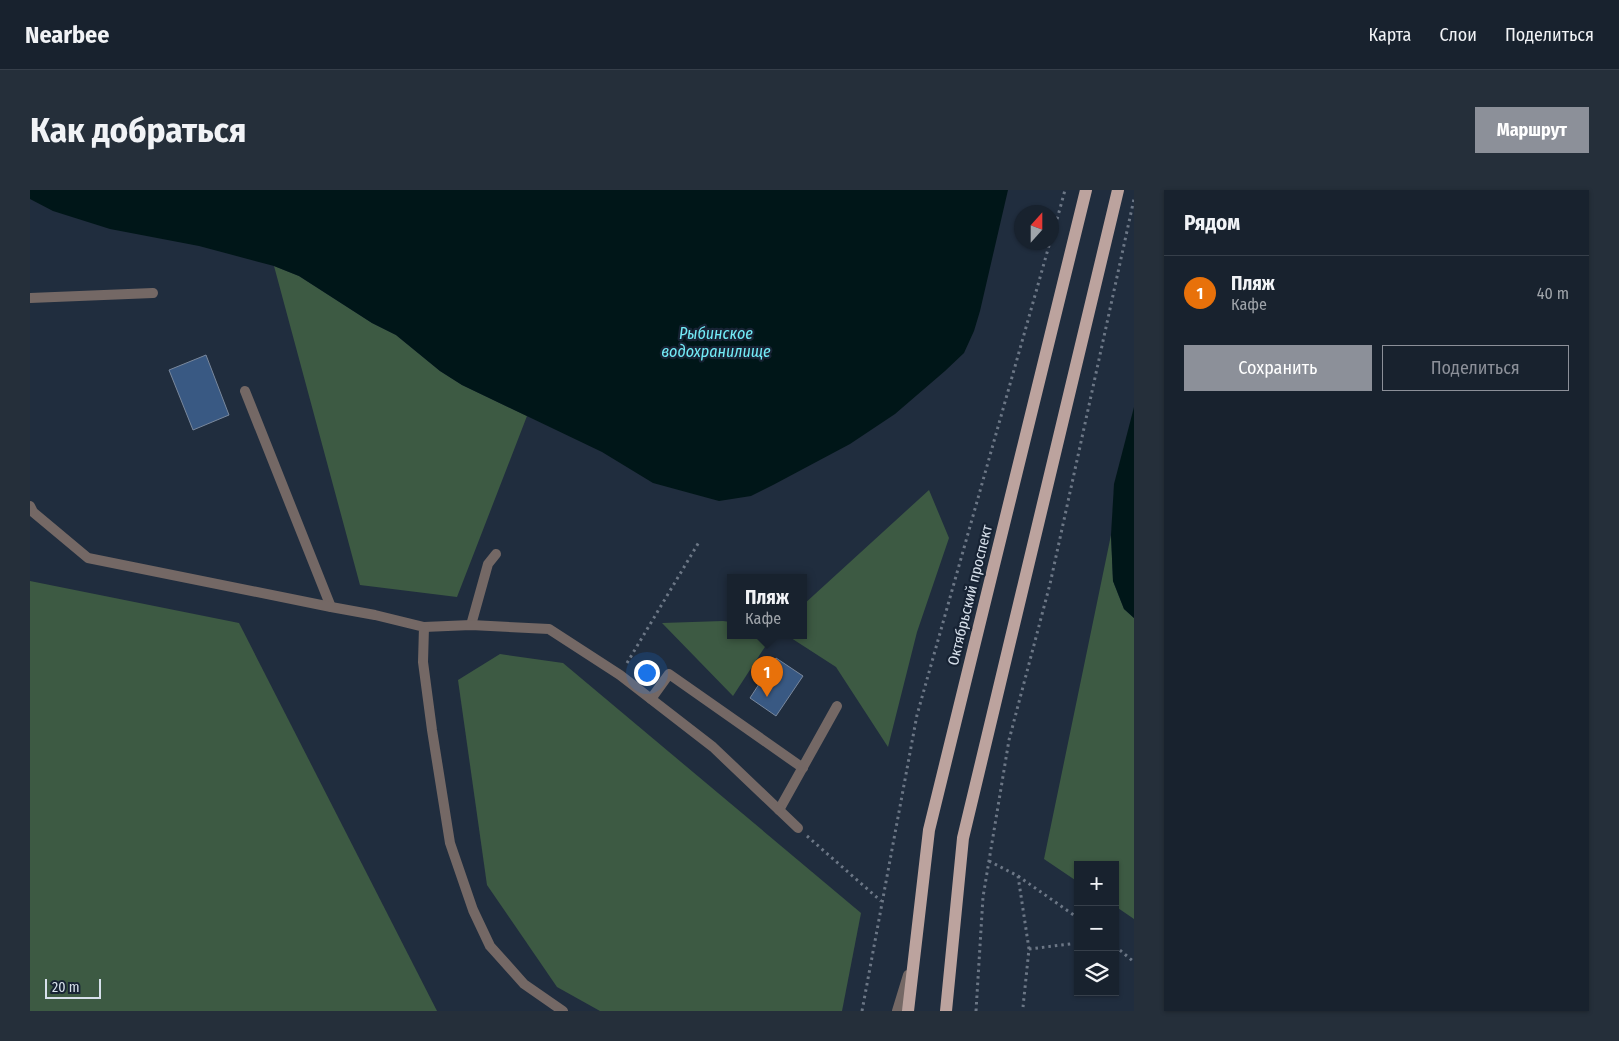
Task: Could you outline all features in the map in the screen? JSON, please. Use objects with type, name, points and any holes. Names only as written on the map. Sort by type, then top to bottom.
[{"type":"main road","name":"Октябрьский проспект","points":[[908,1011],[929,830],[1086,190]]},
{"type":"main road","points":[[946,1011],[963,838],[1118,190]]},
{"type":"street","points":[[30,298],[153,293]]},
{"type":"street","points":[[245,391],[331,607]]},
{"type":"street","points":[[30,506],[33,512],[88,558],[375,615],[424,627],[470,625],[548,629],[620,675],[713,747],[798,828]]},
{"type":"street","points":[[470,625],[488,564],[496,554]]},
{"type":"street","points":[[424,627],[423,662],[450,843],[473,910],[490,946],[524,984],[562,1011]]},
{"type":"street","points":[[651,699],[669,674],[803,768]]},
{"type":"street","points":[[779,810],[837,706]]},
{"type":"street","points":[[897,1011],[913,957]]},
{"type":"path","points":[[1059,212],[1065,190]]},
{"type":"path","points":[[976,1011],[983,897],[1009,740],[1050,584],[1134,199]]},
{"type":"path","points":[[862,1011],[917,715],[1048,250]]},
{"type":"path","points":[[620,675],[699,542]]},
{"type":"path","points":[[798,828],[881,902]]},
{"type":"path","points":[[989,861],[1018,876],[1074,915]]},
{"type":"path","points":[[1018,876],[1029,949],[1023,1007]]},
{"type":"path","points":[[1029,949],[1074,943]]},
{"type":"path","points":[[1119,949],[1134,962]]},
{"type":"green space","points":[[274,266],[299,276],[372,323],[396,335],[440,371],[462,385],[527,416],[457,597],[360,585]]},
{"type":"green space","points":[[929,490],[949,538],[917,632],[888,747],[836,667],[793,639],[807,639],[807,601]]},
{"type":"green space","points":[[1111,535],[1113,581],[1124,609],[1134,618],[1134,919],[1119,909],[1119,861],[1074,861],[1074,879],[1044,859]]},
{"type":"green space","points":[[30,581],[239,623],[437,1011],[30,1011]]},
{"type":"green space","points":[[727,622],[727,639],[770,639],[733,696],[662,623]]},
{"type":"green space","points":[[500,654],[563,663],[861,913],[842,1011],[600,1011],[557,987],[487,885],[458,680]]},
{"type":"water","name":"Рыбинское водохранилище","points":[[30,190],[1008,190],[980,311],[974,331],[964,353],[895,414],[850,444],[751,496],[719,501],[653,483],[602,452],[462,385],[440,371],[396,335],[372,323],[299,276],[274,266],[199,246],[110,229],[53,211],[30,199]]},
{"type":"water","points":[[1134,407],[1134,618],[1124,609],[1113,581],[1111,535],[1114,484]]},
{"type":"building","points":[[206,355],[229,415],[193,430],[169,370]]},
{"type":"building","points":[[776,658],[803,676],[776,716],[750,698]]},
{"type":"place","name":"Пляж","points":[[767,697]]}]
